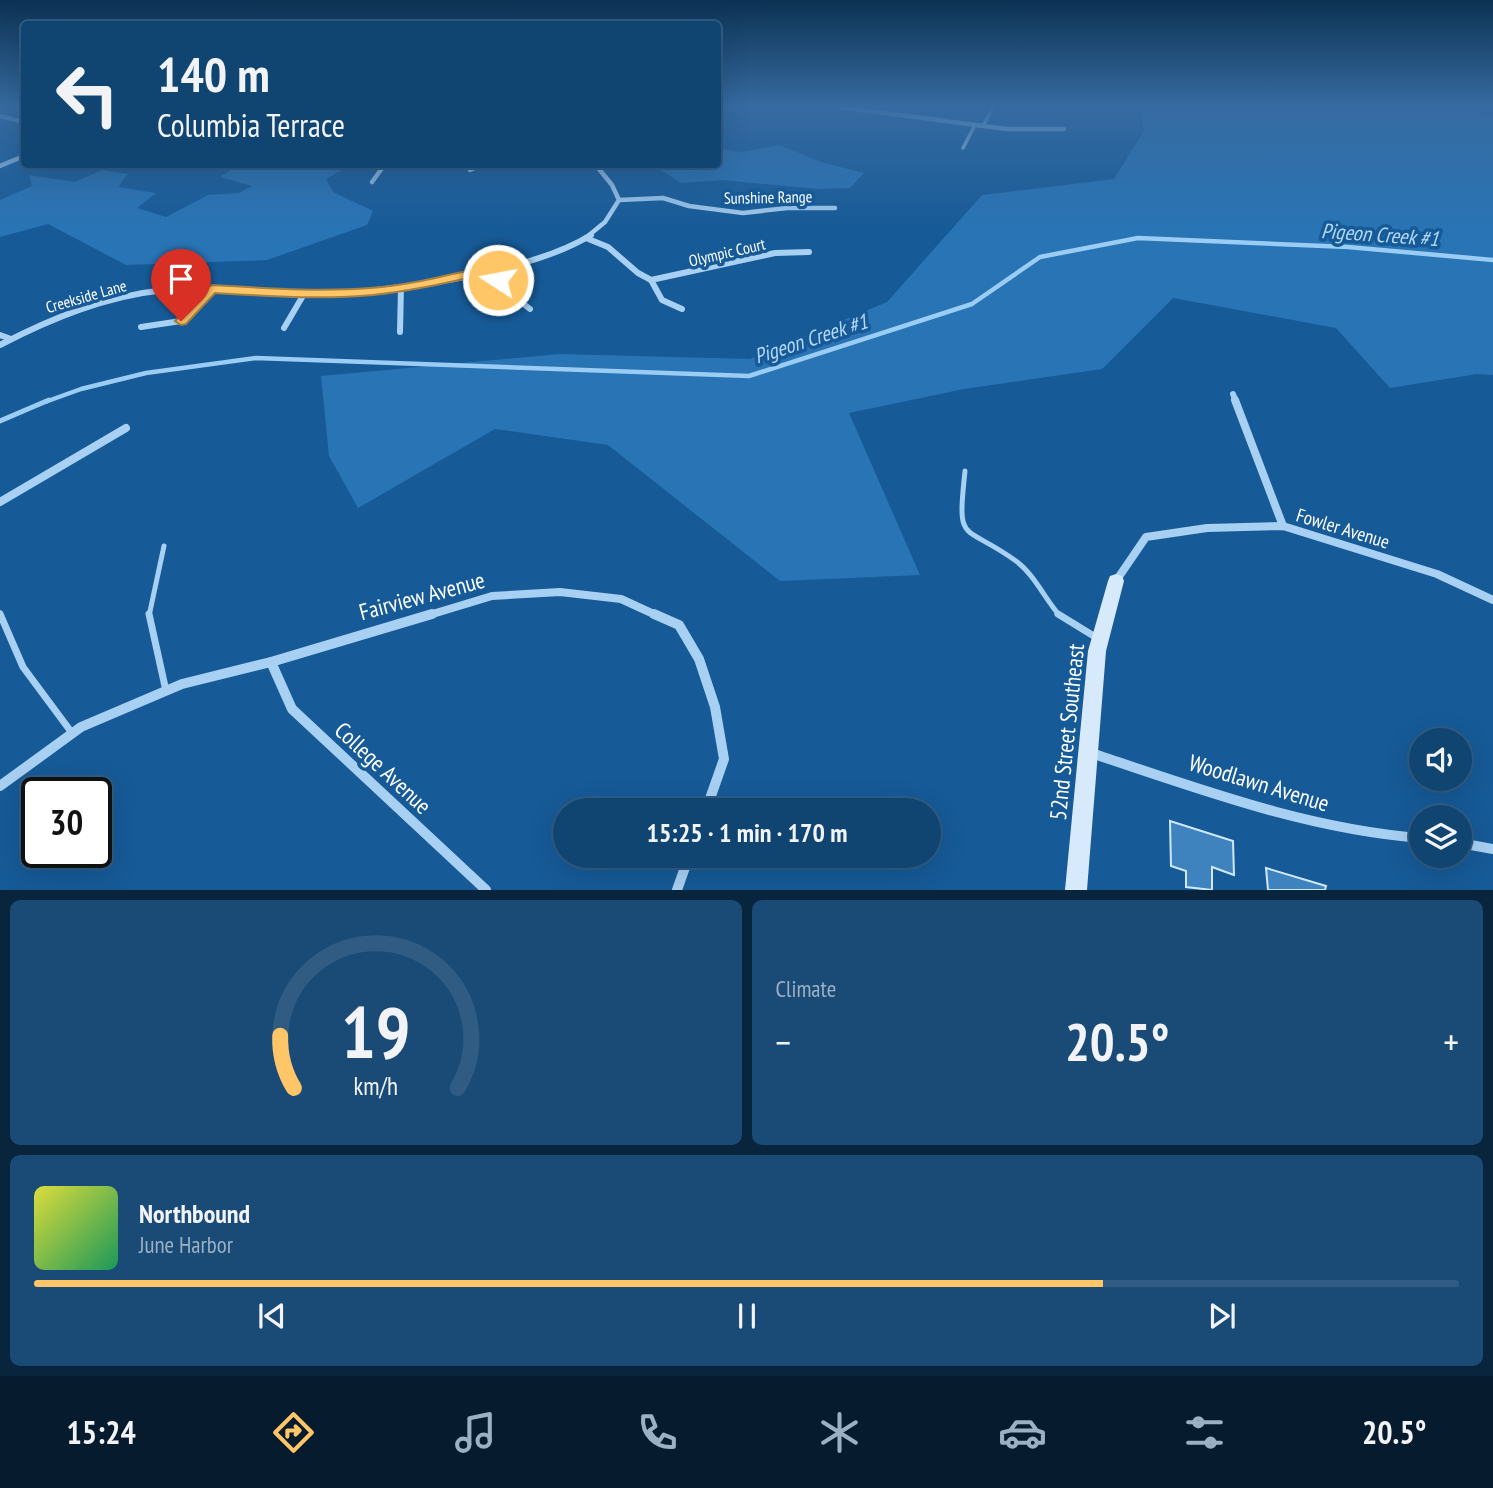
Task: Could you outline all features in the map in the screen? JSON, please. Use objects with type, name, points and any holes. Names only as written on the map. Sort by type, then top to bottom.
[{"type":"street","points":[[0,166],[21,157]]},
{"type":"street","points":[[372,182],[382,168]]},
{"type":"street","points":[[470,170],[475,168]]},
{"type":"street","points":[[598,168],[612,185],[619,200]]},
{"type":"street","name":"Sunshine Range","points":[[619,200],[663,198],[689,206],[743,213],[787,208],[835,208]]},
{"type":"street","name":"Creekside Lane","points":[[0,345],[52,318],[148,293],[192,288],[304,294],[373,291],[488,270],[517,263],[586,238],[609,219],[619,200]]},
{"type":"street","points":[[586,238],[608,247],[638,273],[651,280],[655,293],[664,304],[682,309]]},
{"type":"street","name":"Olympic Court","points":[[651,280],[775,253],[809,252]]},
{"type":"street","points":[[488,270],[507,291],[530,309]]},
{"type":"street","points":[[400,332],[401,287]]},
{"type":"street","points":[[141,327],[181,321],[212,289]]},
{"type":"street","points":[[284,328],[304,294]]},
{"type":"street","points":[[0,335],[11,339]]},
{"type":"street","points":[[1233,394],[1283,526]]},
{"type":"street","points":[[0,502],[126,428]]},
{"type":"street","name":"Fowler Avenue","points":[[1115,582],[1146,537],[1206,528],[1283,526],[1437,573],[1493,600]]},
{"type":"street","name":"52nd Street Southeast","points":[[1076,890],[1100,640],[1115,582]]},
{"type":"street","name":"Fairview Avenue","points":[[0,786],[72,733],[182,684],[271,662],[492,596],[560,592],[621,599],[679,625],[699,659],[715,707],[724,759],[710,798]]},
{"type":"street","name":"College Avenue","points":[[271,662],[292,709],[486,890]]},
{"type":"street","name":"Woodlawn Avenue","points":[[1088,752],[1304,822],[1381,837],[1409,838]]},
{"type":"street","points":[[1472,845],[1493,849]]},
{"type":"street","points":[[677,890],[685,868]]},
{"type":"lane","points":[[965,471],[960,517],[966,532],[1017,562],[1059,615],[1100,640]]},
{"type":"lane","points":[[164,546],[149,614],[166,691]]},
{"type":"lane","points":[[0,613],[23,667],[72,733]]},
{"type":"shaded area","points":[[721,149],[741,152],[788,149],[821,162],[864,173],[850,188],[819,189],[722,180],[681,183],[658,168],[721,168]]},
{"type":"shaded area","points":[[1133,149],[1493,149],[1493,375],[1477,374],[1390,388],[1336,328],[1173,298],[1102,369],[964,389],[849,413],[920,575],[780,581],[608,445],[495,429],[358,508],[329,456],[321,376],[560,354],[750,359],[887,302],[982,195],[1114,179]]},
{"type":"shaded area","points":[[234,168],[344,168],[326,179],[333,192],[373,211],[367,225],[267,260],[126,265],[48,224],[0,237],[0,200],[32,186],[29,175],[75,182],[102,170],[128,174],[118,187],[156,193],[137,208],[166,217],[208,195],[239,193],[252,186],[220,177]]},
{"type":"building","points":[[1170,821],[1233,841],[1234,875],[1212,867],[1212,890],[1186,887],[1186,871],[1171,866]]},
{"type":"building","points":[[1266,868],[1326,886],[1325,890],[1268,890]]},
{"type":"waterway","name":"Pigeon Creek #1","points":[[45,402],[81,389],[146,373],[256,358],[749,376],[972,304],[1040,257],[1138,238],[1348,247],[1493,260]]},
{"type":"waterway","name":"Pigeon Creek #1","points":[[0,421],[49,400]]},
{"type":"route","points":[[181,321],[212,289],[314,294],[373,291],[488,270],[498,280]]}]
